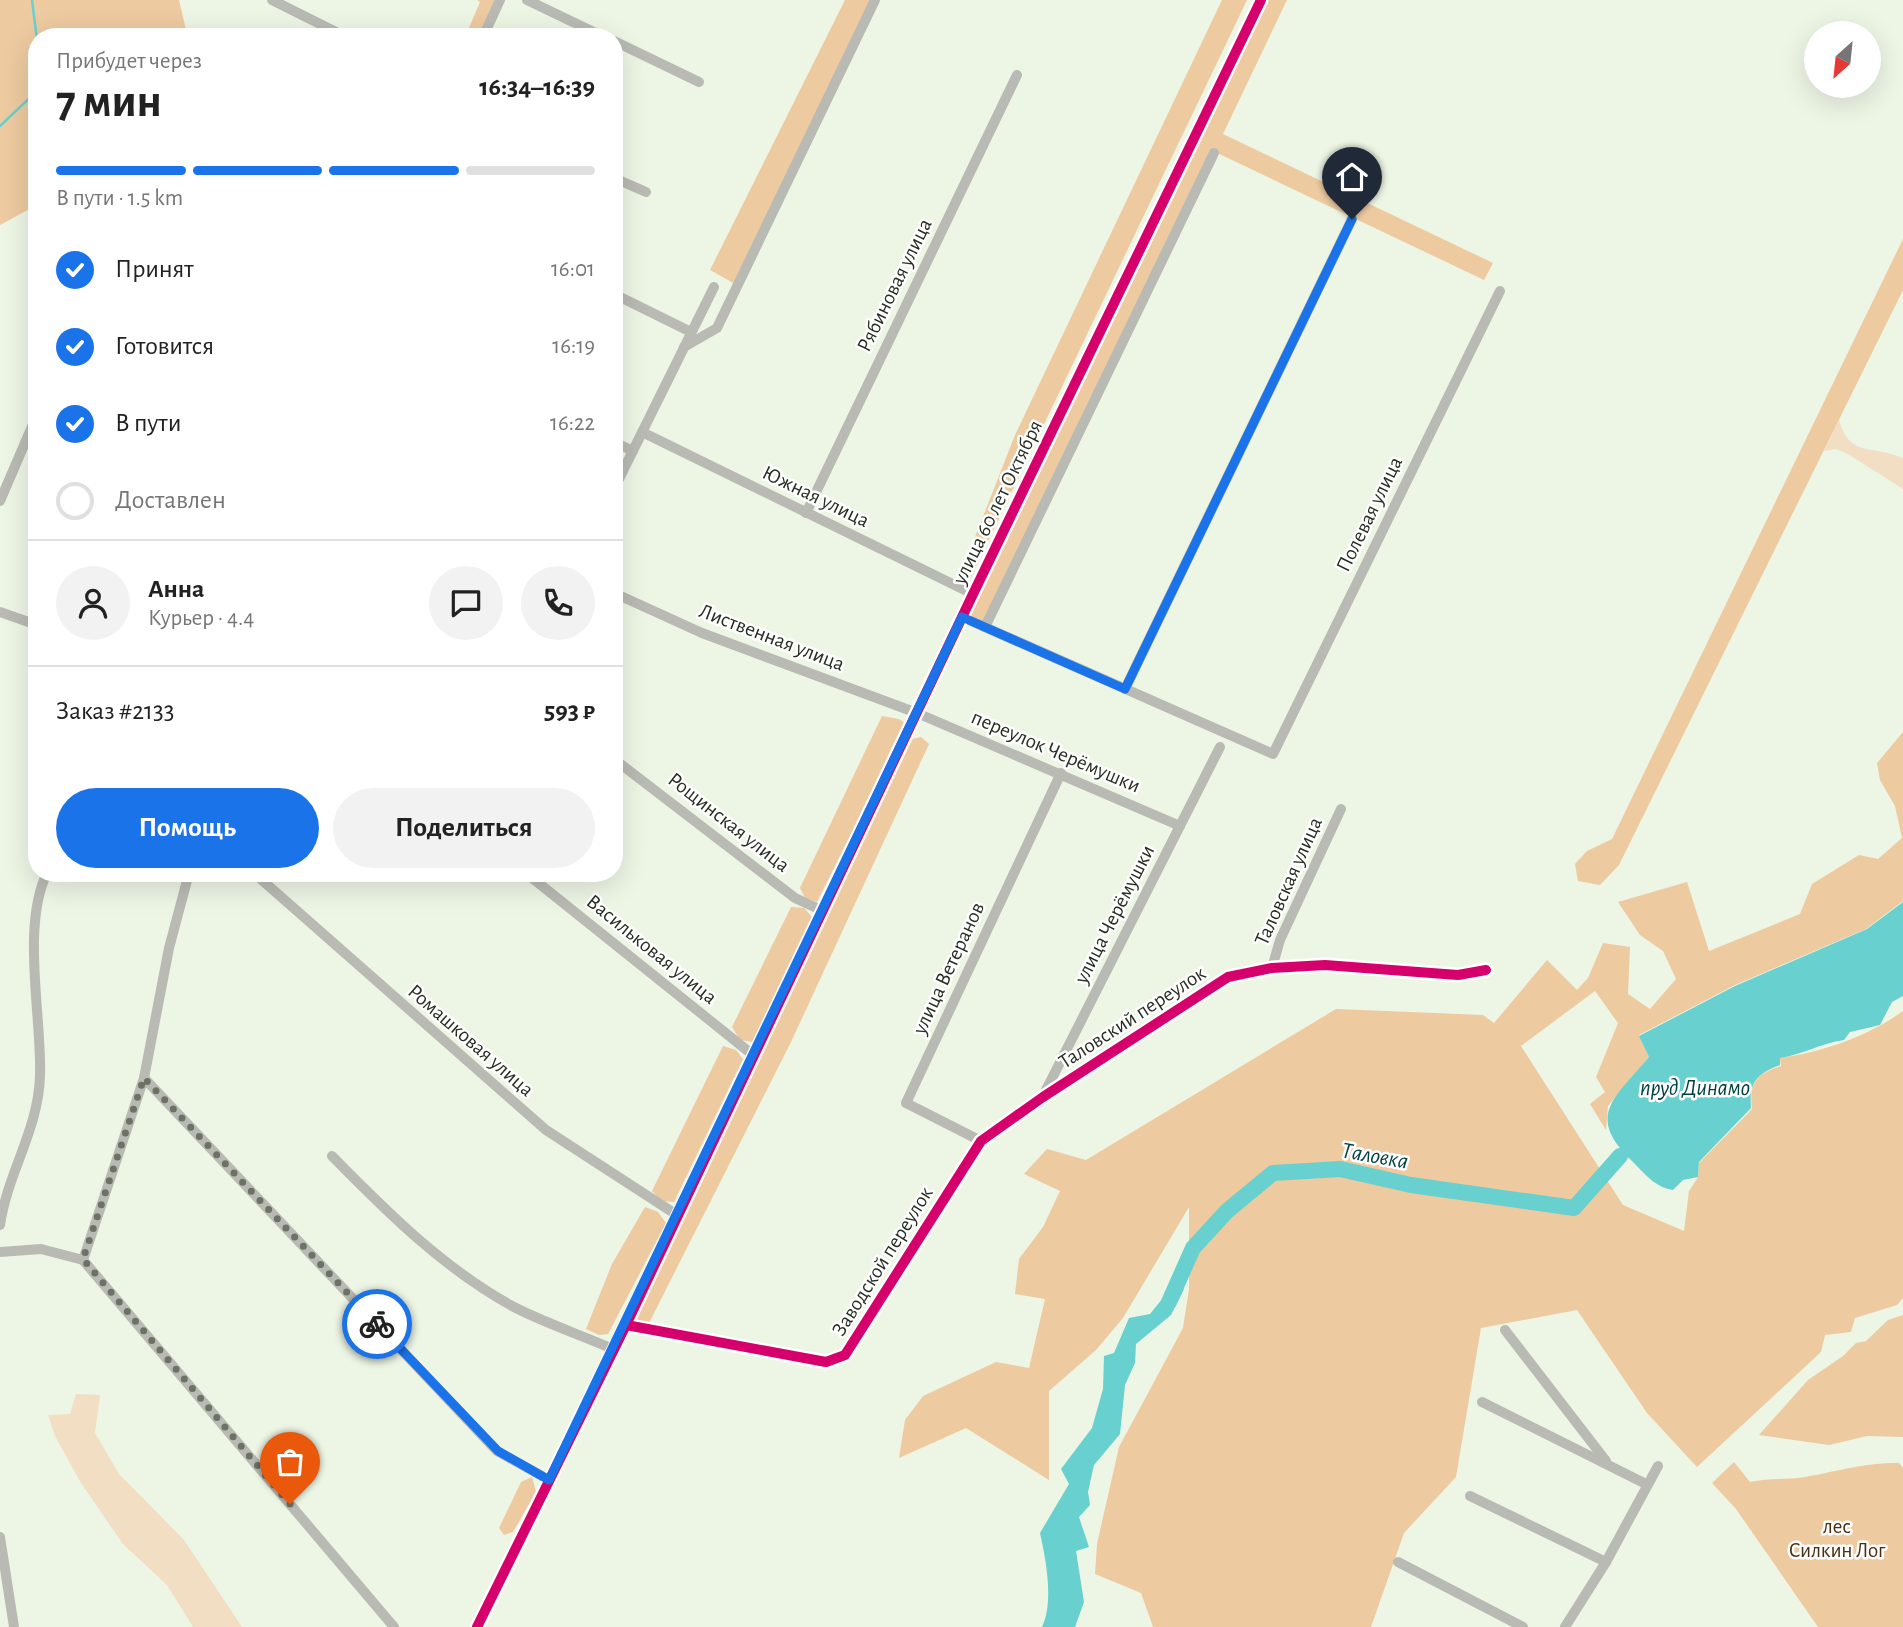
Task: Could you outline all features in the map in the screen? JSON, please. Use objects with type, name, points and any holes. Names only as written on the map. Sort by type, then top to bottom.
[{"type":"street","points":[[272,0],[328,28]]},
{"type":"street","points":[[488,28],[500,0]]},
{"type":"street","points":[[527,0],[585,28]]},
{"type":"street","points":[[684,347],[717,328],[875,0]]},
{"type":"street","name":"улица 60 лет Октября","points":[[477,1627],[626,1325],[973,594],[1261,0]]},
{"type":"street","points":[[623,45],[699,82]]},
{"type":"street","name":"Рябиновая улица","points":[[806,513],[1017,75]]},
{"type":"street","points":[[985,627],[1214,153]]},
{"type":"street","points":[[623,182],[646,192]]},
{"type":"street","points":[[962,617],[1125,689],[1352,219]]},
{"type":"street","points":[[623,471],[714,287]]},
{"type":"street","name":"Полевая улица","points":[[1125,689],[1273,754],[1500,291]]},
{"type":"street","points":[[623,298],[691,332]]},
{"type":"street","name":"Южная улица","points":[[642,432],[973,594]]},
{"type":"street","points":[[0,501],[28,436]]},
{"type":"street","points":[[623,446],[633,451]]},
{"type":"street","name":"Лиственная улица","points":[[623,597],[702,632],[917,713]]},
{"type":"street","points":[[0,612],[28,622]]},
{"type":"street","name":"переулок Черёмушки","points":[[917,713],[1180,826]]},
{"type":"street","name":"улица Черёмушки","points":[[1043,1097],[1220,747]]},
{"type":"street","name":"Рощинская улица","points":[[623,765],[795,898],[823,911]]},
{"type":"street","name":"улица Ветеранов","points":[[981,1141],[906,1103],[1060,773]]},
{"type":"street","name":"Таловская улица","points":[[1272,968],[1280,940],[1341,810]]},
{"type":"street","points":[[0,1225],[29,1140],[41,1076],[34,969],[39,903],[45,882]]},
{"type":"street","points":[[83,1259],[144,1078],[169,948],[187,882]]},
{"type":"street","name":"Ромашковая улица","points":[[264,882],[546,1130],[677,1215]]},
{"type":"street","name":"Васильковая улица","points":[[537,882],[753,1055]]},
{"type":"street","name":"Таловский переулок","points":[[981,1141],[1043,1097],[1228,977],[1272,968],[1325,965],[1458,975],[1486,970]]},
{"type":"street","points":[[144,1078],[498,1451],[549,1480]]},
{"type":"street","name":"Заводской переулок","points":[[626,1325],[826,1362],[845,1355],[981,1141]]},
{"type":"street","points":[[332,1156],[403,1228],[454,1267],[514,1307],[613,1349]]},
{"type":"street","points":[[0,1252],[41,1250],[83,1259],[394,1627]]},
{"type":"street","points":[[1505,1330],[1608,1464]]},
{"type":"street","points":[[1482,1402],[1646,1484]]},
{"type":"street","points":[[1565,1627],[1606,1562],[1658,1466]]},
{"type":"street","points":[[1470,1496],[1606,1562]]},
{"type":"street","points":[[0,1538],[14,1627]]},
{"type":"street","points":[[1398,1562],[1523,1627]]},
{"type":"shaded area","points":[[1839,420],[1849,440],[1855,445],[1903,458],[1903,489],[1848,454],[1836,449],[1824,451]]},
{"type":"shaded area","points":[[76,1394],[100,1395],[95,1433],[119,1474],[184,1540],[242,1627],[193,1627],[167,1585],[123,1544],[81,1483],[55,1436],[48,1415],[70,1414]]},
{"type":"green space","points":[[0,0],[179,0],[186,28],[28,28],[28,210],[0,225]]},
{"type":"green space","points":[[477,0],[497,0],[485,28],[469,28],[480,2]]},
{"type":"green space","points":[[845,0],[872,0],[735,284],[710,270]]},
{"type":"green space","points":[[1222,0],[1247,0],[968,583],[960,584],[959,578],[1015,435]]},
{"type":"green space","points":[[1266,0],[1287,0],[1223,134],[1493,263],[1484,280],[1213,151],[982,624],[972,623],[970,615]]},
{"type":"green space","points":[[1903,239],[1903,290],[1619,865],[1600,885],[1578,881],[1575,864],[1587,851],[1612,839]]},
{"type":"green space","points":[[882,716],[899,719],[906,724],[817,902],[805,898],[800,888]]},
{"type":"green space","points":[[1903,732],[1903,901],[1866,929],[1735,985],[1639,1035],[1649,1057],[1608,1106],[1606,1130],[1590,1104],[1605,1092],[1596,1077],[1618,1023],[1595,991],[1521,1046],[1623,1205],[1684,1231],[1689,1191],[1698,1177],[1699,1163],[1752,1109],[1753,1086],[1760,1076],[1781,1066],[1780,1058],[1845,1042],[1903,1011],[1903,1298],[1897,1305],[1855,1318],[1851,1332],[1825,1335],[1821,1352],[1697,1467],[1647,1413],[1577,1310],[1481,1328],[1456,1477],[1404,1533],[1371,1627],[1153,1627],[1141,1593],[1095,1574],[1097,1544],[1119,1447],[1183,1328],[1189,1289],[1189,1207],[1123,1318],[1096,1350],[1049,1391],[1049,1480],[966,1428],[899,1458],[905,1420],[923,1396],[996,1362],[1029,1368],[1045,1299],[1015,1294],[1019,1259],[1043,1227],[1060,1191],[1024,1174],[1047,1149],[1086,1160],[1336,1009],[1483,1015],[1494,1023],[1547,960],[1577,990],[1588,978],[1603,943],[1630,947],[1628,994],[1650,1009],[1676,979],[1663,951],[1640,935],[1618,902],[1687,882],[1709,951],[1800,914],[1812,884],[1859,855],[1878,859],[1902,838],[1895,806],[1880,780],[1877,763]]},
{"type":"green space","points":[[921,737],[929,744],[791,1042],[647,1327],[634,1323],[636,1309],[912,739]]},
{"type":"green space","points":[[791,907],[804,908],[812,917],[753,1042],[740,1040],[732,1027]]},
{"type":"green space","points":[[723,1046],[736,1050],[743,1059],[674,1202],[661,1201],[652,1191]]},
{"type":"green space","points":[[645,1207],[658,1212],[666,1223],[608,1334],[599,1335],[586,1329],[612,1264]]},
{"type":"green space","points":[[1903,1315],[1903,1437],[1867,1436],[1829,1445],[1759,1435],[1808,1380],[1843,1356],[1856,1343],[1866,1341],[1888,1320]]},
{"type":"green space","name":"лес Силкин Лог","points":[[1734,1462],[1750,1482],[1798,1478],[1862,1466],[1899,1463],[1903,1468],[1903,1627],[1818,1627],[1736,1509],[1712,1483]]},
{"type":"green space","points":[[532,1477],[536,1492],[513,1532],[504,1535],[499,1528],[521,1482]]},
{"type":"water","name":"пруд Динамо","points":[[1903,902],[1903,996],[1892,1002],[1880,1025],[1850,1032],[1844,1040],[1780,1058],[1780,1065],[1756,1080],[1751,1092],[1751,1108],[1699,1162],[1698,1177],[1683,1180],[1673,1190],[1661,1186],[1647,1176],[1619,1147],[1610,1133],[1610,1108],[1649,1057],[1639,1036],[1735,986],[1867,929]]},
{"type":"water","points":[[1175,1283],[1184,1289],[1171,1315],[1136,1344],[1135,1363],[1125,1385],[1120,1434],[1094,1465],[1088,1492],[1090,1505],[1079,1517],[1089,1547],[1076,1551],[1084,1602],[1075,1627],[1042,1627],[1048,1606],[1048,1593],[1040,1533],[1069,1484],[1061,1469],[1092,1428],[1103,1389],[1104,1356],[1114,1353],[1129,1318],[1150,1314]]},
{"type":"waterway","points":[[32,0],[36,28]]},
{"type":"waterway","points":[[0,126],[28,100]]},
{"type":"waterway","name":"Таловка","points":[[1169,1302],[1193,1248],[1227,1211],[1273,1173],[1340,1169],[1411,1185],[1574,1208],[1620,1156]]},
{"type":"cycle path","points":[[477,1627],[626,1325],[973,594],[1261,0]]},
{"type":"cycle path","points":[[626,1325],[826,1362],[845,1355],[981,1141],[1043,1097],[1228,977],[1272,968],[1325,965],[1458,975],[1486,970]]},
{"type":"way so far","points":[[290,1504],[83,1259],[144,1078],[377,1324]]},
{"type":"route","points":[[377,1324],[498,1451],[549,1480],[626,1325],[962,617],[1125,689],[1352,219]]}]
